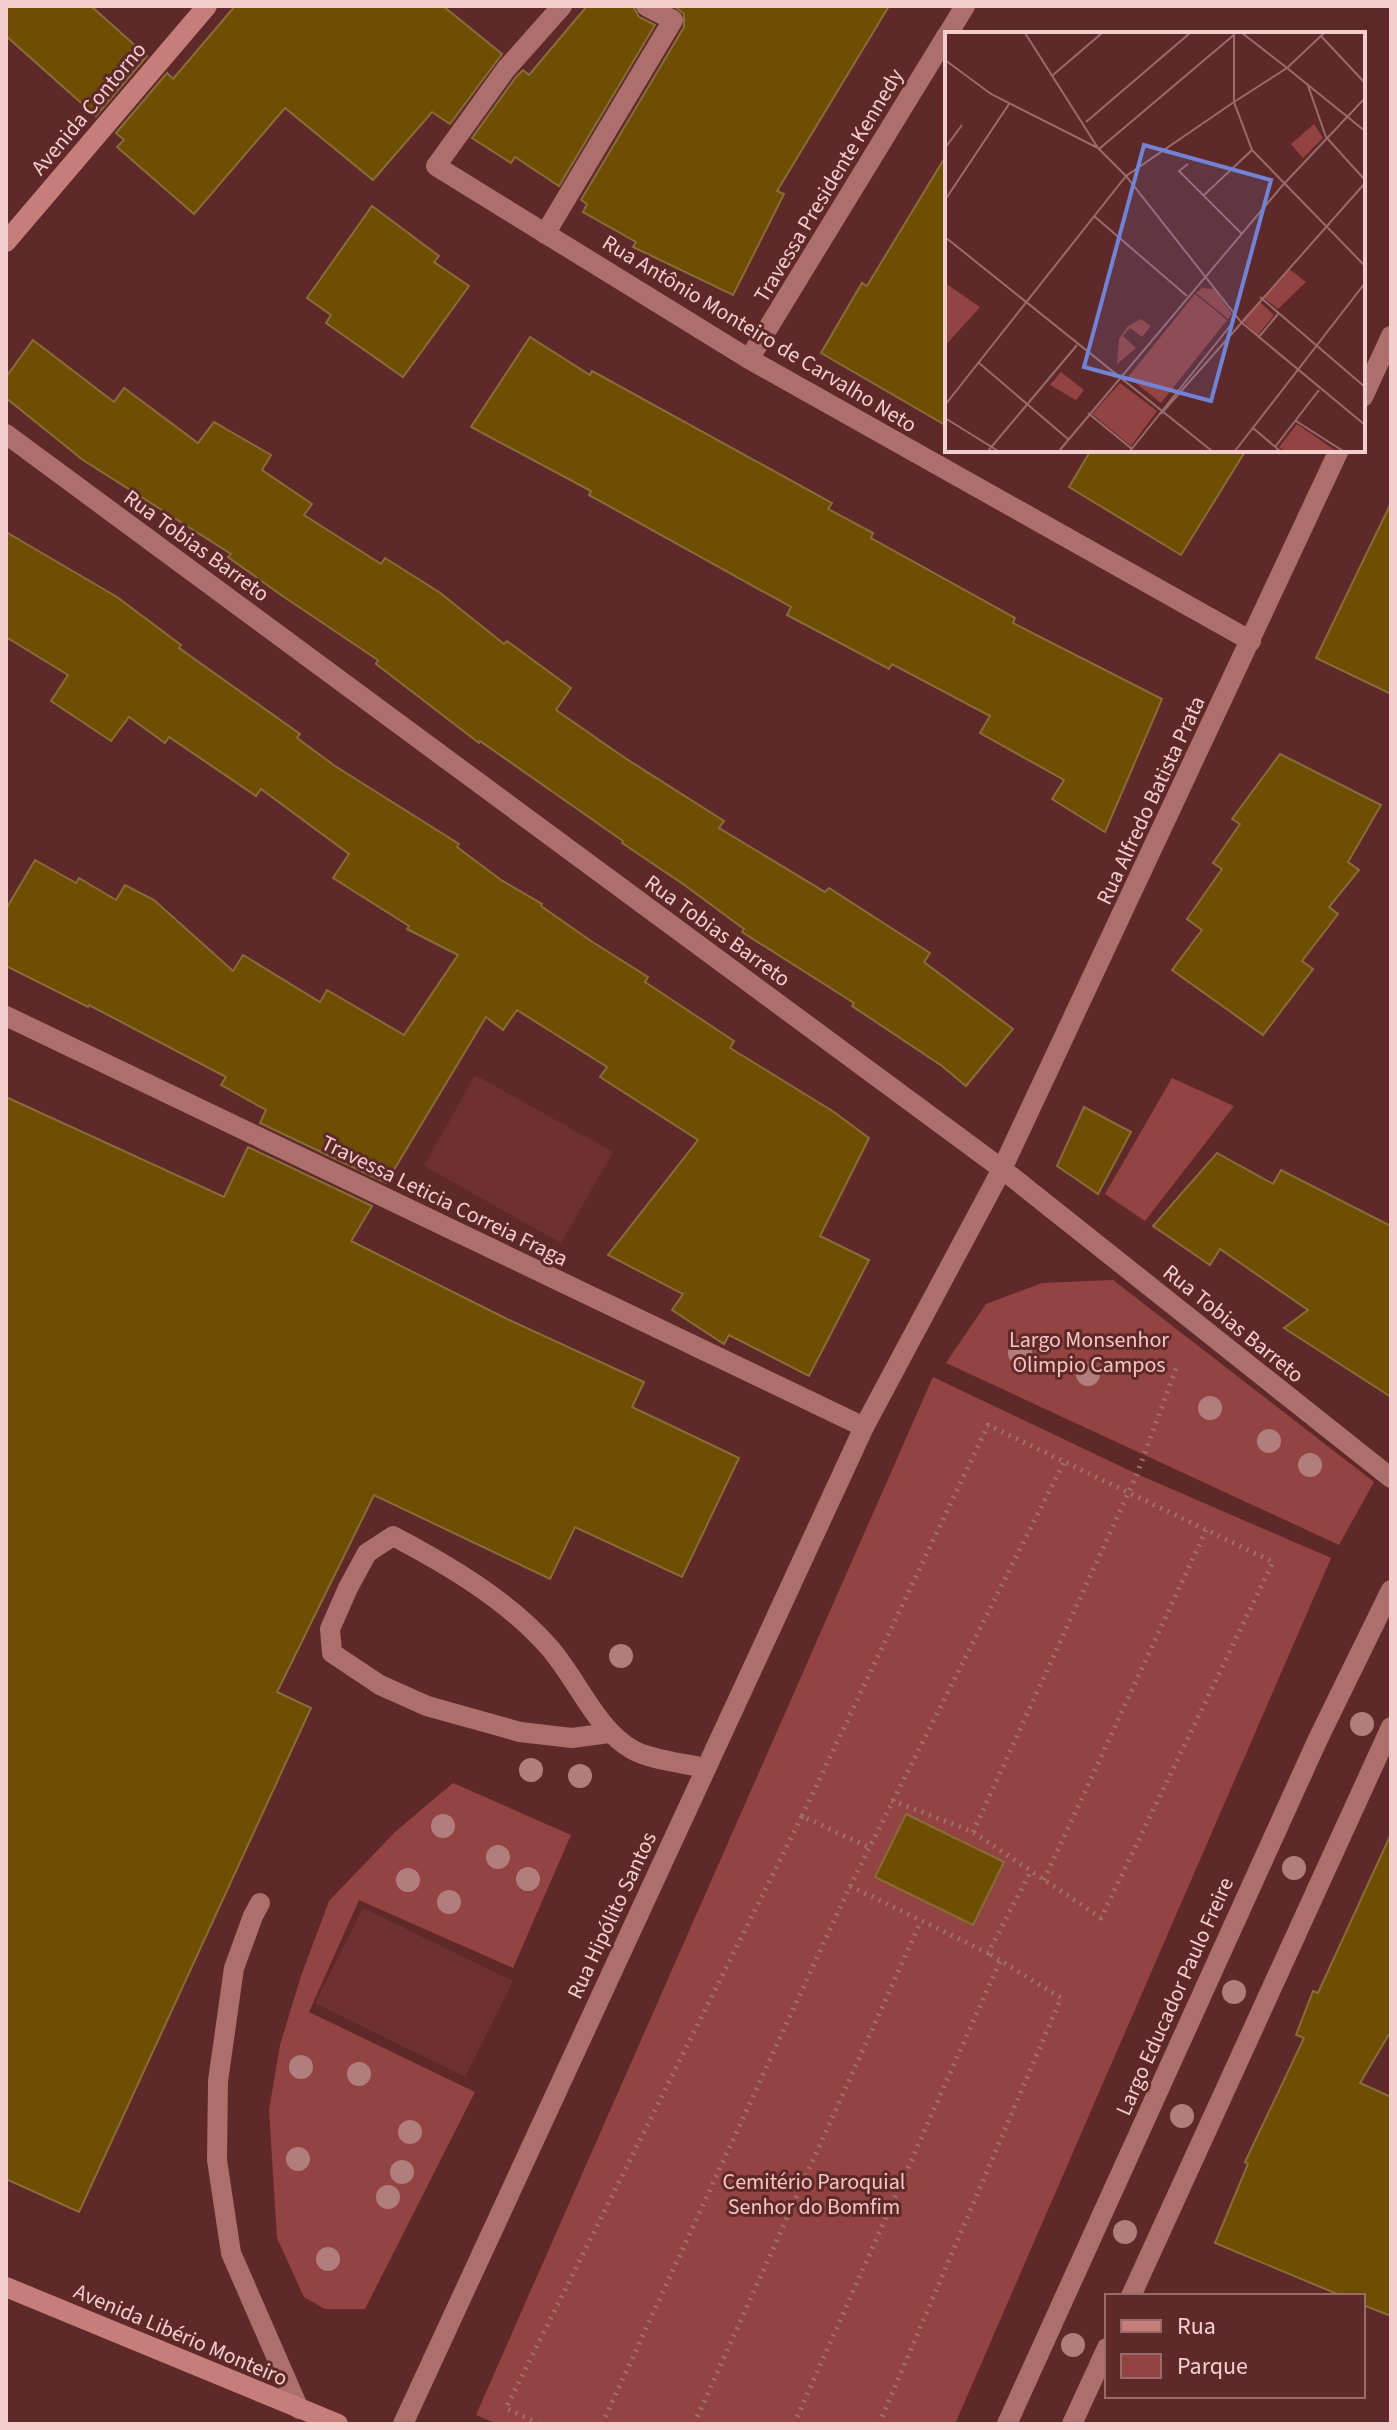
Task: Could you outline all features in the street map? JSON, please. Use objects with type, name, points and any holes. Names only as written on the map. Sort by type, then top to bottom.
[{"type":"main road","name":"Avenida Contorno","points":[[6,242],[207,6]]},
{"type":"main road","name":"Avenida Libério Monteiro","points":[[6,2287],[338,2424]]},
{"type":"street","name":"Rua Antônio Monteiro de Carvalho Neto","points":[[562,6],[506,69],[436,166],[749,359],[1251,641]]},
{"type":"street","points":[[545,234],[673,20],[646,6]]},
{"type":"street","name":"Travessa Presidente Kennedy","points":[[949,32],[965,6]]},
{"type":"street","name":"Travessa Presidente Kennedy","points":[[749,359],[945,38]]},
{"type":"street","points":[[1365,393],[1391,336]]},
{"type":"street","name":"Rua Tobias Barreto","points":[[6,434],[1002,1169],[1391,1478]]},
{"type":"street","name":"Rua Alfredo Batista Prata","points":[[864,1427],[1002,1169],[1338,452]]},
{"type":"street","name":"Travessa Leticia Correia Fraga","points":[[6,1016],[864,1427]]},
{"type":"street","name":"Rua Hipólito Santos","points":[[403,2424],[864,1427]]},
{"type":"street","points":[[609,1733],[572,1738],[520,1732],[427,1706],[380,1685],[332,1653],[330,1629],[367,1553],[393,1536],[435,1558],[507,1607],[548,1646],[609,1733],[635,1751],[705,1768]]},
{"type":"street","name":"Largo Educador Paulo Freire","points":[[1007,2424],[1311,1753],[1391,1590]]},
{"type":"street","points":[[1132,2294],[1391,1727]]},
{"type":"street","points":[[260,1903],[234,1968],[218,2081],[217,2160],[231,2253],[299,2409]]},
{"type":"street","points":[[1072,2424],[1105,2352]]},
{"type":"path","points":[[973,1832],[1128,1493],[1193,1321]]},
{"type":"path","points":[[539,2424],[506,2408],[802,1816],[988,1425],[1273,1562],[1101,1918],[973,1832],[891,1800]]},
{"type":"path","points":[[602,2424],[868,1847],[1064,1462]]},
{"type":"path","points":[[1044,1880],[1206,1530]]},
{"type":"path","points":[[802,1816],[868,1847]]},
{"type":"path","points":[[988,1953],[1031,1871]]},
{"type":"path","points":[[850,1886],[988,1953],[1061,1998],[879,2424]]},
{"type":"path","points":[[694,2424],[921,1921]]},
{"type":"path","points":[[794,2424],[1000,1961]]},
{"type":"shaded area","points":[[475,1075],[613,1152],[561,1243],[424,1166]]},
{"type":"shaded area","points":[[363,1908],[513,1981],[465,2077],[315,2003]]},
{"type":"green space","points":[[1172,1078],[1234,1106],[1145,1221],[1105,1194]]},
{"type":"green space","name":"Largo Monsenhor Olimpio Campos","points":[[1113,1280],[1374,1482],[1339,1545],[946,1363],[986,1304],[1042,1283]]},
{"type":"green space","name":"Cemitério Paroquial Senhor do Bomfim","points":[[933,1377],[1137,1474],[1331,1558],[955,2424],[497,2424],[476,2415]]},
{"type":"green space","points":[[453,1783],[571,1835],[513,1968],[359,1900],[309,2012],[475,2092],[365,2309],[325,2309],[304,2297],[277,2238],[269,2110],[280,2045],[329,1901],[395,1832]]},
{"type":"building","points":[[6,6],[91,6],[147,56],[96,116],[6,36]]},
{"type":"building","points":[[235,6],[443,6],[502,54],[450,124],[432,112],[373,180],[285,108],[194,214],[117,147],[124,140],[116,133],[167,73],[173,79]]},
{"type":"building","points":[[587,6],[633,6],[639,17],[655,25],[559,186],[515,157],[511,163],[472,138],[516,77],[523,70],[529,75]]},
{"type":"building","points":[[674,6],[889,6],[777,191],[784,194],[733,295],[633,247],[636,242],[583,212],[587,204],[581,200],[684,27],[684,14]]},
{"type":"building","points":[[945,157],[945,425],[821,353],[862,283],[867,286]]},
{"type":"building","points":[[372,206],[439,256],[434,262],[469,286],[403,377],[326,323],[331,315],[307,298]]},
{"type":"building","points":[[530,337],[590,375],[592,371],[832,503],[828,509],[873,533],[871,538],[1015,618],[1013,623],[1162,699],[1105,832],[1052,799],[1064,780],[980,733],[990,716],[892,664],[889,669],[787,615],[791,607],[589,495],[591,491],[471,427]]},
{"type":"building","points":[[33,340],[114,402],[124,388],[198,443],[214,422],[271,455],[262,470],[312,504],[304,515],[381,564],[385,558],[439,592],[504,644],[507,641],[571,688],[556,710],[724,821],[719,828],[825,892],[829,888],[930,953],[924,962],[1013,1029],[966,1086],[942,1066],[852,1006],[854,1003],[742,932],[744,929],[683,884],[479,743],[376,664],[378,660],[228,557],[231,554],[83,460],[6,398],[6,377]]},
{"type":"building","points":[[1090,452],[1245,452],[1181,555],[1069,487]]},
{"type":"building","points":[[1391,503],[1391,694],[1316,658]]},
{"type":"building","points":[[6,532],[117,597],[181,645],[179,648],[300,734],[297,738],[335,766],[459,844],[457,847],[501,880],[542,904],[591,941],[648,977],[645,982],[734,1041],[730,1048],[834,1112],[869,1138],[820,1236],[869,1260],[809,1376],[729,1335],[724,1344],[672,1310],[683,1294],[608,1255],[698,1140],[600,1077],[607,1067],[517,1010],[503,1030],[486,1017],[386,1183],[260,1123],[266,1110],[221,1085],[226,1077],[89,1005],[6,966],[6,909],[35,860],[76,883],[79,878],[116,900],[125,885],[154,900],[233,971],[243,955],[320,1002],[327,990],[404,1035],[458,955],[407,929],[409,926],[333,878],[349,854],[261,789],[256,796],[169,737],[165,743],[129,717],[111,741],[51,701],[68,675],[6,637]]},
{"type":"building","points":[[1280,754],[1381,805],[1348,862],[1359,870],[1329,907],[1338,914],[1302,961],[1313,969],[1263,1035],[1172,970],[1202,930],[1187,919],[1222,869],[1213,863],[1240,824],[1232,819]]},
{"type":"building","points":[[6,1097],[224,1197],[248,1147],[372,1206],[351,1241],[507,1319],[644,1382],[632,1407],[739,1458],[682,1577],[575,1527],[550,1579],[374,1495],[277,1692],[311,1708],[79,2212],[6,2179]]},
{"type":"building","points":[[1084,1107],[1131,1132],[1098,1194],[1057,1166]]},
{"type":"building","points":[[1217,1153],[1273,1184],[1281,1170],[1391,1226],[1391,1397],[1284,1328],[1308,1310],[1220,1249],[1210,1265],[1153,1226]]},
{"type":"building","points":[[906,1814],[1004,1862],[973,1925],[875,1877]]},
{"type":"building","points":[[1391,1834],[1391,2031],[1360,2083],[1391,2097],[1391,2316],[1365,2306],[1365,2294],[1337,2294],[1215,2243],[1248,2164],[1245,2162],[1304,2038],[1296,2035],[1313,1991],[1318,1993]]}]
